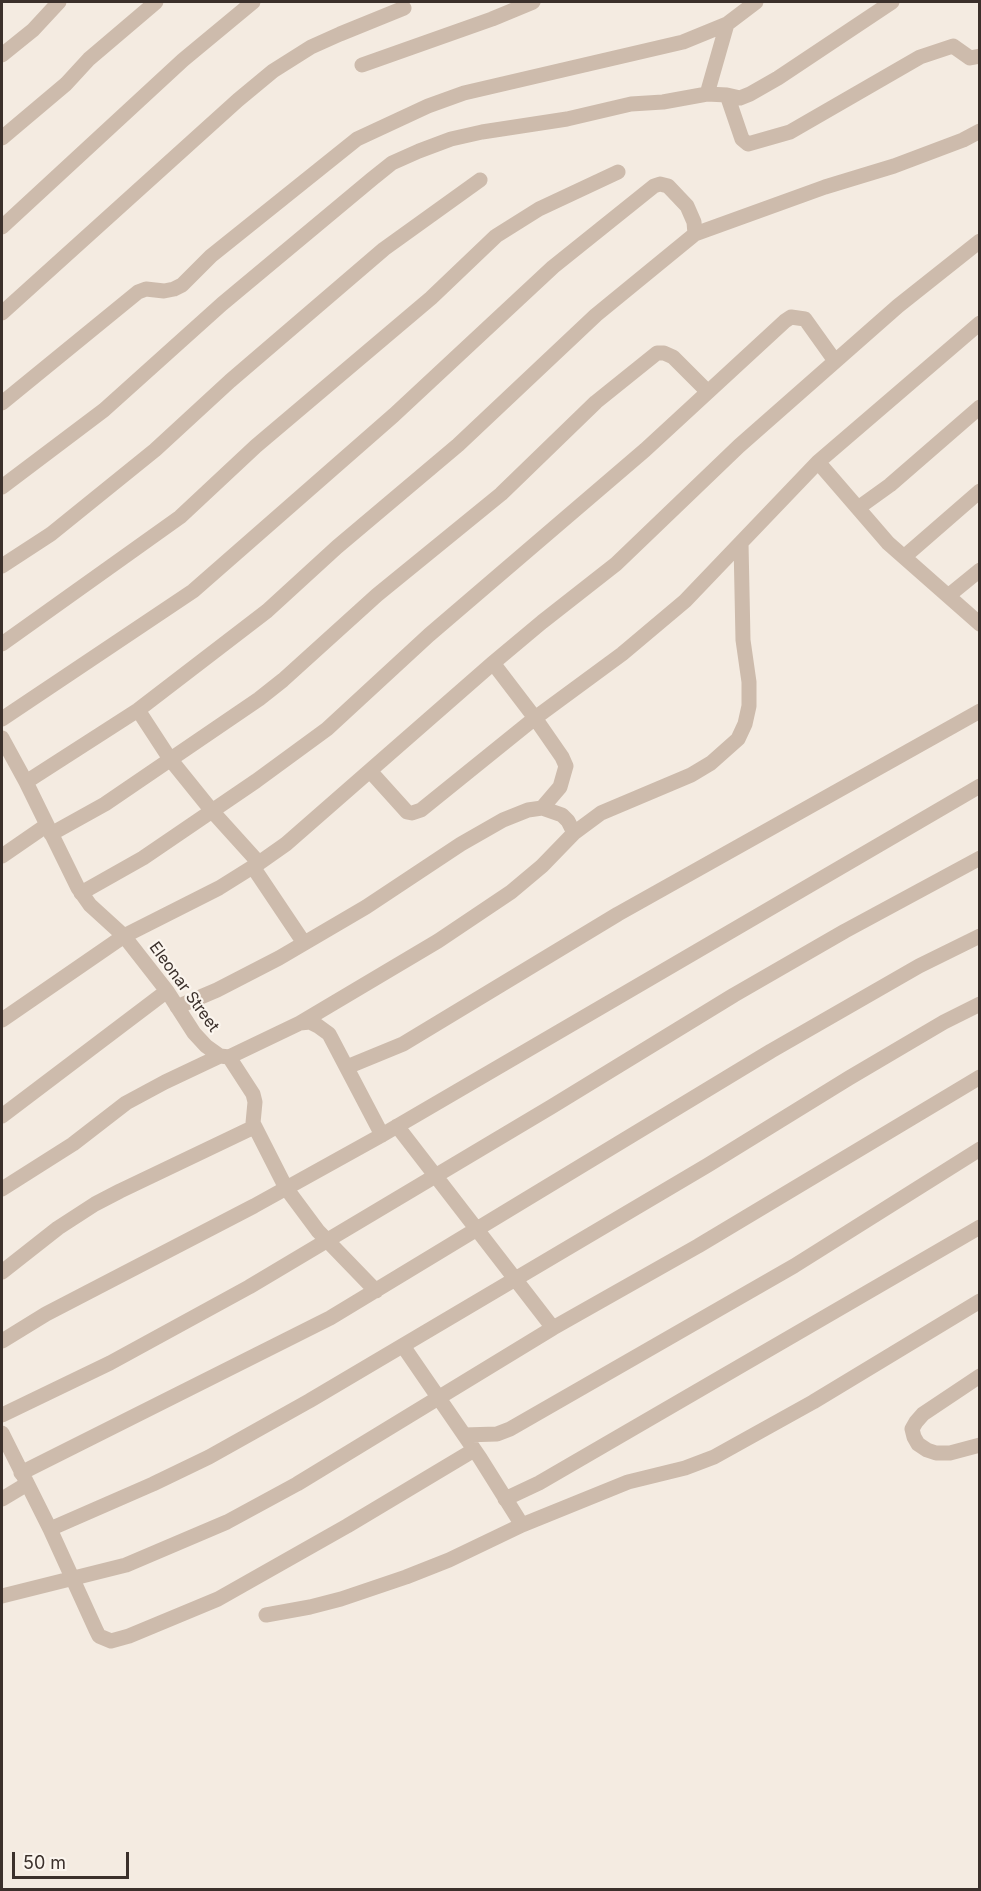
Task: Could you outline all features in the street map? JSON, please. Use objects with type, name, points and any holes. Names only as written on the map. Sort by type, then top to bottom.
[{"type":"street","points":[[2,55],[33,30],[59,2]]},
{"type":"street","points":[[2,138],[66,84],[89,59],[156,2]]},
{"type":"street","points":[[2,227],[183,60],[253,2]]},
{"type":"street","points":[[362,65],[492,19],[532,2]]},
{"type":"street","points":[[2,404],[138,292],[146,289],[164,291],[182,285],[211,256],[357,139],[418,110],[464,93],[657,50],[708,34],[727,24],[756,2]]},
{"type":"street","points":[[2,487],[104,410],[222,304],[392,164],[451,139],[482,132],[531,126],[631,104],[663,102],[707,94],[740,98],[759,89],[892,2]]},
{"type":"street","points":[[2,313],[273,71],[321,43],[404,8]]},
{"type":"street","points":[[707,94],[711,73],[727,24]]},
{"type":"street","points":[[727,95],[742,139],[748,144],[790,132],[929,53],[953,46],[970,58],[980,56]]},
{"type":"street","points":[[26,782],[138,710],[267,611],[337,547],[458,445],[596,315],[695,234],[825,187],[894,166],[963,140],[980,131]]},
{"type":"street","points":[[2,645],[180,517],[256,446],[431,298],[496,236],[539,209],[618,172]]},
{"type":"street","points":[[2,566],[51,534],[155,450],[230,381],[384,249],[480,180]]},
{"type":"street","points":[[2,719],[193,591],[394,415],[553,267],[654,186],[660,184],[668,186],[687,206],[694,222],[695,234]]},
{"type":"street","points":[[2,1020],[124,936],[186,906],[256,865],[309,825],[493,663],[616,564],[739,446],[898,306],[980,241]]},
{"type":"street","points":[[81,893],[143,858],[256,781],[327,729],[429,635],[645,450],[707,391],[791,317],[805,319],[835,361]]},
{"type":"street","points":[[370,771],[407,812],[417,812],[535,718],[622,654],[685,601],[818,462],[980,323]]},
{"type":"street","points":[[2,856],[49,830],[105,804],[284,680],[377,595],[501,494],[596,402],[657,352],[673,357],[707,391]]},
{"type":"street","points":[[858,508],[890,485],[980,407]]},
{"type":"street","points":[[818,462],[888,543],[980,624]]},
{"type":"street","points":[[904,557],[980,491]]},
{"type":"street","points":[[2,1189],[73,1144],[126,1103],[165,1082],[300,1023],[438,941],[534,874],[574,833],[601,813],[691,775],[718,757],[738,739],[749,706],[749,682],[743,640],[741,543]]},
{"type":"street","points":[[948,596],[980,570]]},
{"type":"street","points":[[493,663],[535,718],[566,766],[560,787],[542,808]]},
{"type":"street","points":[[138,710],[170,759],[256,865],[304,943]]},
{"type":"street","points":[[347,1067],[404,1044],[637,903],[980,711]]},
{"type":"street","name":"Eleonar Street","points":[[2,738],[7,761],[26,782],[69,875],[103,918],[124,936],[167,991],[200,1040],[212,1052],[224,1057],[253,1094],[254,1127]]},
{"type":"street","points":[[2,1341],[46,1314],[286,1188],[398,1126],[980,786]]},
{"type":"street","points":[[177,1007],[243,977],[304,943],[391,892],[481,832],[528,810],[542,808],[562,815],[574,833]]},
{"type":"street","points":[[2,1415],[110,1364],[249,1287],[754,983],[845,930],[980,858]]},
{"type":"street","points":[[2,1499],[24,1478],[301,1333],[376,1291],[771,1051],[919,966],[980,936]]},
{"type":"street","points":[[2,1116],[167,991]]},
{"type":"street","points":[[50,1529],[209,1457],[404,1346],[849,1078],[944,1022],[980,1004]]},
{"type":"street","points":[[300,1023],[310,1022],[329,1034],[382,1135]]},
{"type":"street","points":[[2,1596],[126,1565],[227,1522],[297,1484],[553,1328],[707,1240],[980,1077]]},
{"type":"street","points":[[398,1126],[434,1176],[553,1328]]},
{"type":"street","points":[[2,1272],[58,1228],[96,1204],[254,1127],[286,1188],[308,1220],[376,1291]]},
{"type":"street","points":[[464,1434],[497,1434],[517,1426],[794,1266],[980,1149]]},
{"type":"street","points":[[505,1499],[539,1483],[980,1227]]},
{"type":"street","points":[[266,1615],[341,1599],[406,1577],[449,1560],[522,1525],[635,1479],[685,1468],[714,1457],[813,1402],[980,1301]]},
{"type":"street","points":[[404,1346],[522,1525]]},
{"type":"street","points":[[980,1377],[923,1414],[912,1430],[918,1444],[936,1453],[950,1453],[980,1445]]},
{"type":"street","points":[[2,1433],[50,1529],[99,1636],[111,1641],[194,1611],[218,1599],[474,1450]]}]
